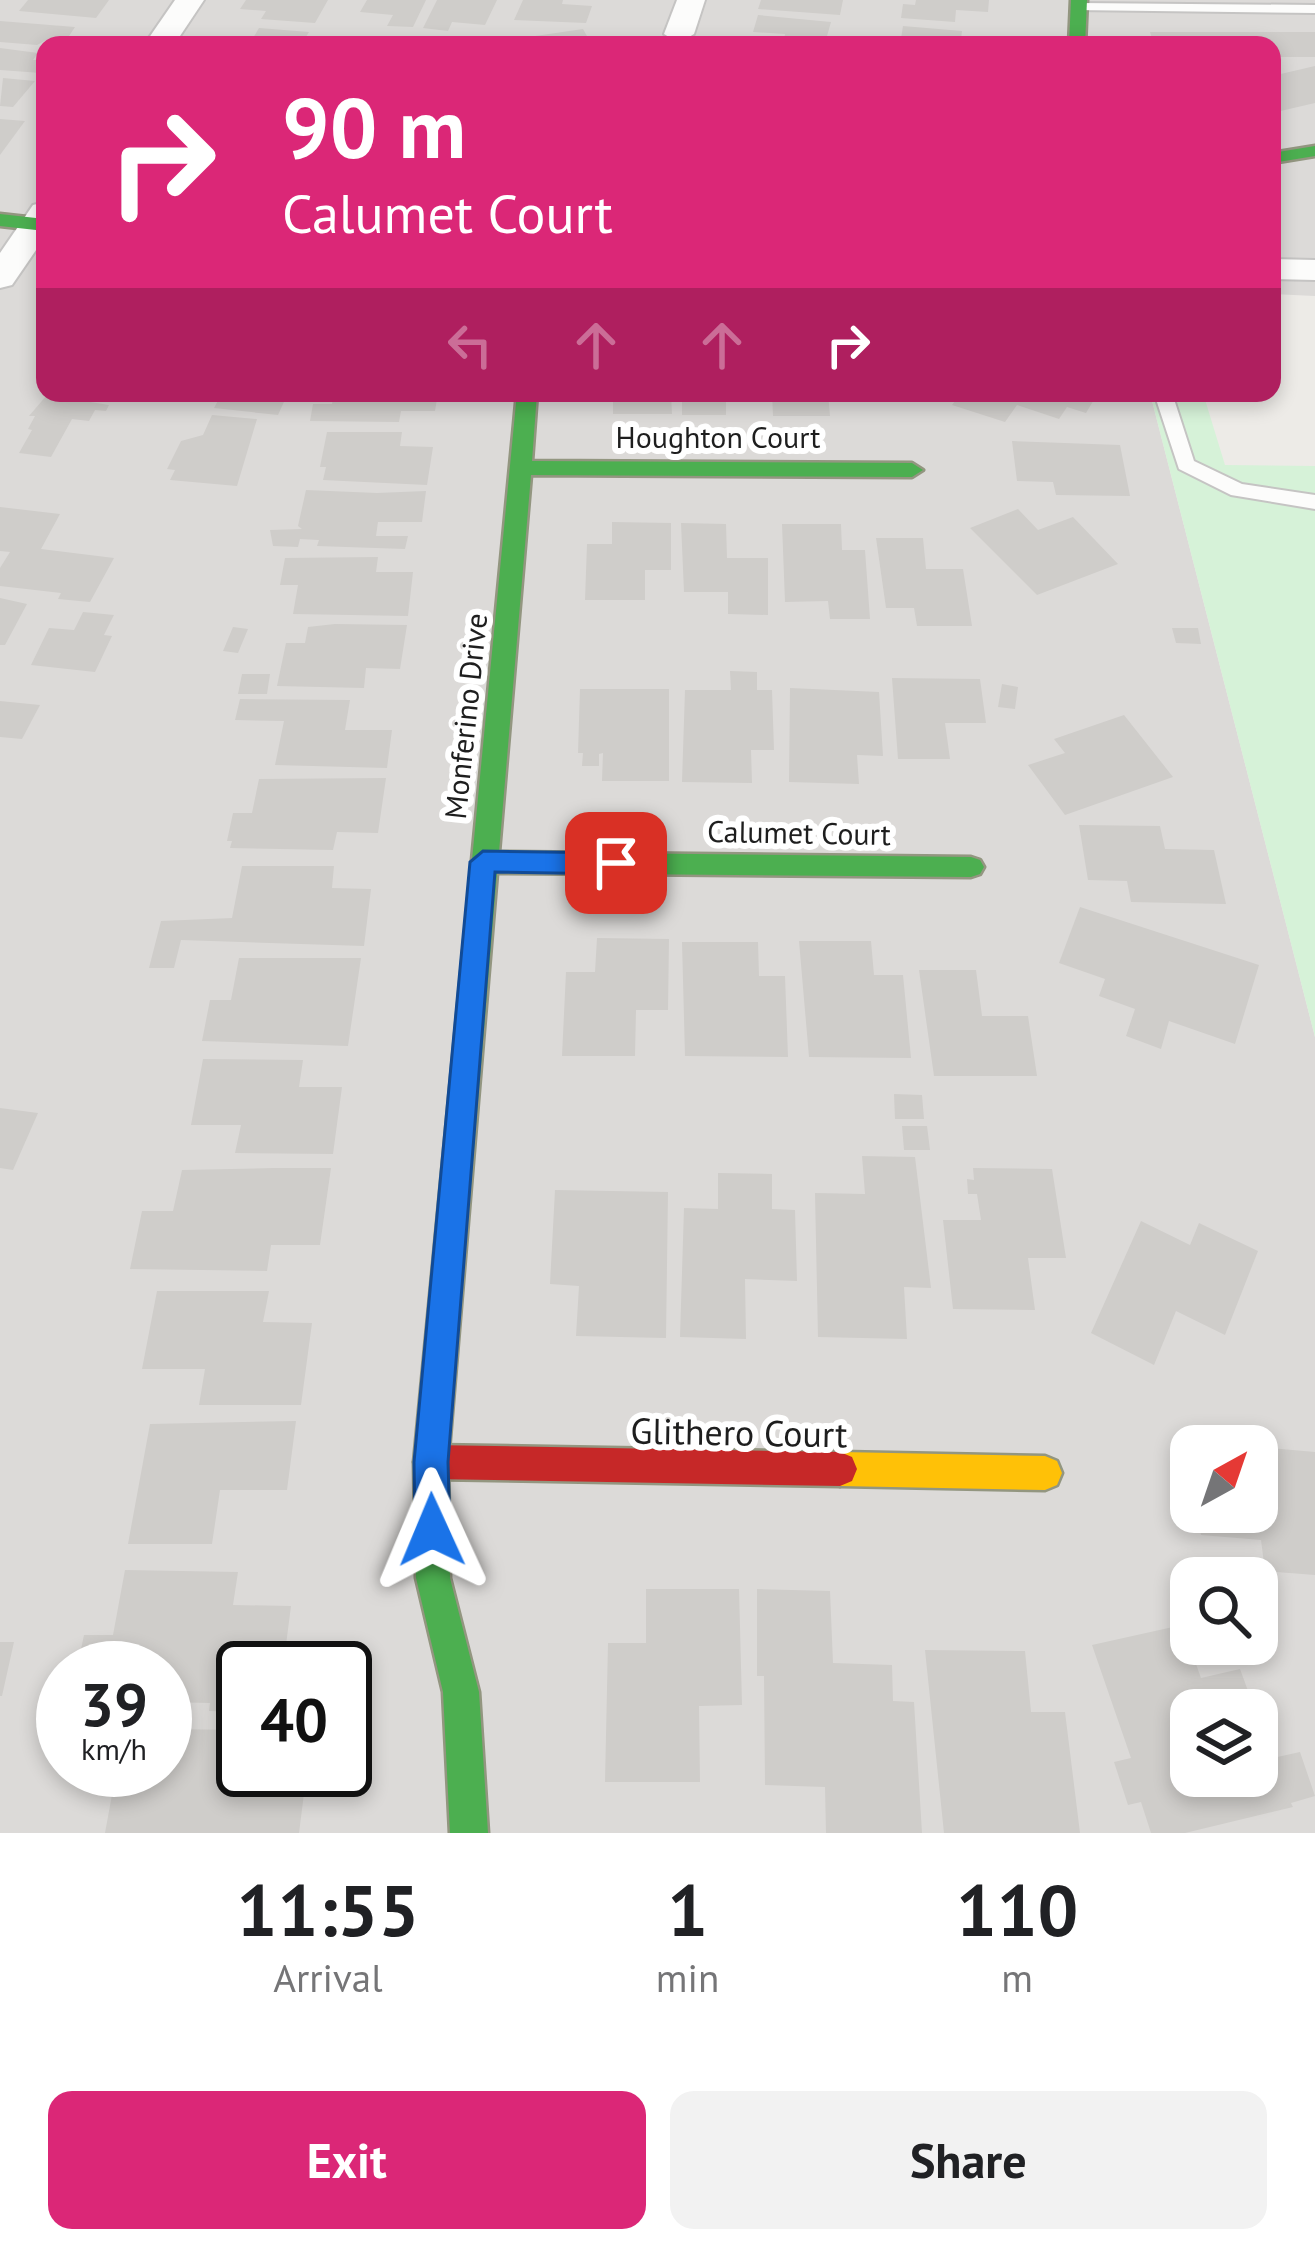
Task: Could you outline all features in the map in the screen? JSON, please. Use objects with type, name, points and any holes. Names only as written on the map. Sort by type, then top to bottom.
[{"type":"street","points":[[166,36],[190,0]]},
{"type":"street","points":[[680,34],[691,0]]},
{"type":"street","points":[[1077,36],[1079,3]]},
{"type":"street","points":[[1281,157],[1315,151]]},
{"type":"street","points":[[0,220],[36,220]]},
{"type":"street","points":[[0,278],[36,228]]},
{"type":"street","points":[[1281,269],[1315,270]]},
{"type":"street","name":"Monferino Drive","points":[[469,1833],[461,1692],[434,1578],[431,1462],[527,402]]},
{"type":"street","name":"Houghton Court","points":[[523,467],[912,470]]},
{"type":"street","name":"Calumet Court","points":[[483,862],[971,867]]},
{"type":"street","name":"Glithero Court","points":[[431,1462],[1045,1473]]},
{"type":"lane","points":[[1079,3],[1315,9]]},
{"type":"lane","points":[[1166,402],[1186,465],[1238,490],[1315,502]]},
{"type":"shaded area","points":[[0,0],[1315,0],[1315,296],[1281,294],[1281,36],[36,36],[36,402],[1152,402],[1315,1037],[1315,1833],[0,1833]]},
{"type":"green space","points":[[1152,402],[1206,402],[1225,465],[1315,466],[1315,1037]]},
{"type":"building","points":[[28,0],[109,0],[96,18],[19,11]]},
{"type":"building","points":[[246,0],[328,0],[315,23],[261,19],[266,11],[240,9]]},
{"type":"building","points":[[367,0],[426,0],[413,27],[387,26],[393,15],[360,12]]},
{"type":"building","points":[[437,0],[497,0],[485,25],[452,22],[448,31],[423,28]]},
{"type":"building","points":[[523,0],[592,6],[586,23],[514,20]]},
{"type":"building","points":[[761,0],[843,0],[840,15],[758,9]]},
{"type":"building","points":[[916,0],[989,0],[988,12],[956,10],[955,22],[901,18],[903,4],[915,5]]},
{"type":"building","points":[[758,15],[831,22],[827,36],[753,32]]},
{"type":"building","points":[[0,21],[75,27],[69,36],[36,36],[36,45],[0,42]]},
{"type":"building","points":[[903,26],[962,31],[961,36],[901,36]]},
{"type":"building","points":[[259,28],[309,32],[306,36],[254,36]]},
{"type":"building","points":[[583,29],[587,36],[536,36]]},
{"type":"building","points":[[1150,32],[1315,32],[1315,57],[1281,57],[1281,36],[1151,36]]},
{"type":"building","points":[[0,48],[36,53],[36,73],[0,70]]},
{"type":"building","points":[[1315,66],[1315,103],[1281,111],[1281,74]]},
{"type":"building","points":[[3,78],[35,81],[13,107],[0,106]]},
{"type":"building","points":[[0,119],[25,121],[0,155]]},
{"type":"building","points":[[41,402],[109,405],[106,411],[95,410],[89,421],[72,419],[51,457],[19,453],[32,430],[28,429],[35,416],[29,416]]},
{"type":"building","points":[[217,402],[284,402],[278,415],[214,408]]},
{"type":"building","points":[[436,402],[435,411],[401,411],[399,422],[310,421],[313,404]]},
{"type":"building","points":[[613,402],[671,402],[672,414],[613,414]]},
{"type":"building","points":[[682,402],[726,402],[726,415],[682,415]]},
{"type":"building","points":[[772,402],[829,402],[830,416],[773,416]]},
{"type":"building","points":[[1093,402],[1086,413],[1067,407],[1059,419],[1017,405],[1005,422],[952,405]]},
{"type":"building","points":[[212,415],[257,419],[237,486],[170,480],[175,470],[167,469],[181,441],[203,435]]},
{"type":"building","points":[[327,432],[402,432],[400,446],[433,447],[427,485],[323,480],[326,467],[320,467]]},
{"type":"building","points":[[1012,441],[1120,445],[1130,496],[1056,495],[1053,482],[1017,481]]},
{"type":"building","points":[[306,490],[426,491],[422,522],[378,522],[376,536],[408,536],[405,549],[317,546],[319,540],[300,539],[298,547],[273,546],[270,530],[302,529],[298,526]]},
{"type":"building","points":[[0,507],[60,514],[41,549],[114,558],[90,602],[58,599],[61,593],[0,586],[0,568],[10,552],[0,551]]},
{"type":"building","points":[[1018,509],[1038,530],[1073,517],[1118,564],[1037,595],[970,528]]},
{"type":"building","points":[[612,522],[671,523],[671,570],[645,570],[645,600],[585,600],[587,544],[612,544]]},
{"type":"building","points":[[681,523],[726,524],[727,558],[768,558],[768,615],[728,614],[728,592],[684,592]]},
{"type":"building","points":[[782,524],[841,524],[842,550],[865,550],[870,619],[830,619],[828,601],[785,602]]},
{"type":"building","points":[[876,538],[923,538],[926,569],[963,569],[972,626],[917,626],[914,608],[886,608]]},
{"type":"building","points":[[378,557],[376,572],[413,572],[408,616],[293,614],[298,585],[280,585],[285,558]]},
{"type":"building","points":[[0,598],[27,604],[5,645],[0,645]]},
{"type":"building","points":[[83,612],[114,615],[104,635],[112,636],[95,672],[31,665],[49,628],[74,630]]},
{"type":"building","points":[[407,625],[400,669],[366,668],[364,688],[277,686],[286,643],[305,643],[308,627]]},
{"type":"building","points":[[233,627],[248,629],[238,653],[223,651]]},
{"type":"building","points":[[1172,628],[1198,628],[1201,644],[1176,643]]},
{"type":"building","points":[[730,671],[757,672],[757,690],[772,690],[774,750],[751,750],[752,783],[682,782],[685,690],[731,690]]},
{"type":"building","points":[[242,674],[270,674],[267,694],[238,694]]},
{"type":"building","points":[[892,678],[980,679],[986,723],[945,723],[950,759],[898,759]]},
{"type":"building","points":[[1002,684],[1018,687],[1015,709],[998,707]]},
{"type":"building","points":[[790,688],[879,692],[883,756],[857,755],[859,784],[789,782]]},
{"type":"building","points":[[580,689],[669,689],[669,781],[602,781],[603,753],[599,766],[582,766],[583,753],[578,753]]},
{"type":"building","points":[[240,699],[350,700],[345,730],[392,730],[387,768],[275,765],[284,721],[235,720]]},
{"type":"building","points":[[0,701],[40,705],[22,739],[0,737]]},
{"type":"building","points":[[1124,715],[1173,777],[1065,815],[1028,765],[1065,753],[1054,739]]},
{"type":"building","points":[[386,778],[378,833],[337,832],[333,850],[230,848],[232,841],[227,841],[233,813],[252,813],[259,779]]},
{"type":"building","points":[[1079,825],[1160,826],[1165,849],[1214,850],[1226,904],[1131,902],[1127,881],[1088,880]]},
{"type":"building","points":[[242,866],[334,866],[332,888],[371,889],[364,946],[181,940],[174,968],[149,968],[161,921],[232,918]]},
{"type":"building","points":[[1080,907],[1259,965],[1235,1044],[1169,1021],[1161,1049],[1126,1036],[1135,1009],[1099,996],[1105,979],[1059,963]]},
{"type":"building","points":[[597,938],[669,939],[668,1010],[636,1010],[635,1056],[562,1056],[566,972],[595,972]]},
{"type":"building","points":[[799,941],[871,941],[874,975],[903,975],[911,1058],[809,1057]]},
{"type":"building","points":[[682,942],[758,942],[759,976],[785,976],[788,1057],[685,1056]]},
{"type":"building","points":[[239,958],[361,958],[348,1046],[202,1041],[210,1000],[231,1000]]},
{"type":"building","points":[[919,970],[976,970],[982,1016],[1028,1016],[1037,1076],[934,1076]]},
{"type":"building","points":[[203,1059],[303,1060],[299,1087],[342,1087],[333,1154],[235,1153],[241,1125],[191,1125]]},
{"type":"building","points":[[894,1094],[922,1095],[924,1119],[895,1119]]},
{"type":"building","points":[[0,1108],[38,1113],[13,1170],[0,1168]]},
{"type":"building","points":[[902,1126],[927,1126],[930,1150],[904,1150]]},
{"type":"building","points":[[862,1156],[915,1157],[931,1288],[904,1287],[907,1339],[818,1337],[815,1193],[865,1194]]},
{"type":"building","points":[[331,1168],[320,1245],[271,1245],[267,1271],[130,1269],[142,1211],[173,1211],[182,1170]]},
{"type":"building","points":[[973,1168],[1052,1169],[1066,1258],[1028,1258],[1035,1310],[953,1309],[943,1220],[981,1220],[977,1194],[968,1194],[967,1179],[974,1180]]},
{"type":"building","points":[[718,1173],[772,1174],[772,1209],[795,1210],[797,1281],[745,1279],[746,1339],[680,1337],[684,1208],[718,1209]]},
{"type":"building","points":[[555,1190],[668,1192],[666,1338],[576,1336],[579,1286],[550,1284]]},
{"type":"building","points":[[1141,1221],[1190,1245],[1199,1223],[1258,1251],[1225,1335],[1176,1311],[1154,1365],[1091,1333]]},
{"type":"building","points":[[157,1291],[269,1291],[263,1322],[312,1323],[301,1405],[199,1405],[205,1369],[142,1369]]},
{"type":"building","points":[[296,1421],[287,1490],[220,1490],[212,1544],[128,1544],[150,1424]]},
{"type":"building","points":[[1278,1449],[1315,1452],[1315,1575],[1278,1572],[1278,1557],[1263,1557],[1261,1540],[1201,1535],[1278,1533]]},
{"type":"building","points":[[125,1570],[238,1572],[233,1605],[291,1606],[286,1641],[216,1641],[216,1711],[209,1711],[210,1703],[192,1703],[192,1641],[83,1641],[84,1635],[113,1635]]},
{"type":"building","points":[[646,1589],[739,1589],[742,1705],[699,1706],[700,1782],[605,1782],[608,1643],[646,1643]]},
{"type":"building","points":[[757,1589],[830,1591],[833,1663],[892,1665],[893,1701],[914,1702],[922,1833],[826,1833],[825,1787],[765,1785]]},
{"type":"building","points":[[1170,1628],[1170,1665],[1196,1665],[1201,1678],[1240,1669],[1247,1689],[1170,1689],[1170,1797],[1278,1797],[1278,1757],[1300,1752],[1315,1796],[1291,1803],[1293,1807],[1185,1833],[1151,1833],[1141,1802],[1128,1805],[1114,1762],[1131,1758],[1092,1645]]},
{"type":"building","points":[[0,1642],[14,1642],[2,1696],[0,1696]]},
{"type":"building","points":[[925,1650],[1025,1651],[1031,1712],[1065,1712],[1080,1833],[944,1833]]},
{"type":"building","points":[[192,1729],[216,1730],[216,1797],[304,1797],[299,1833],[105,1833],[112,1797],[192,1797]]},
{"type":"traffic: fast","points":[[1077,36],[1079,0]]},
{"type":"traffic: fast","points":[[1281,157],[1315,151]]},
{"type":"traffic: fast","points":[[0,220],[36,224]]},
{"type":"traffic: fast","points":[[469,1833],[461,1692],[433,1578],[431,1462],[526,402]]},
{"type":"traffic: fast","points":[[523,468],[912,470]]},
{"type":"traffic: fast","points":[[483,862],[971,867]]},
{"type":"traffic: slow","points":[[840,1469],[1045,1473]]},
{"type":"traffic: jam","points":[[431,1462],[840,1469]]},
{"type":"route","points":[[432,1530],[431,1462],[483,862],[616,863]]}]
